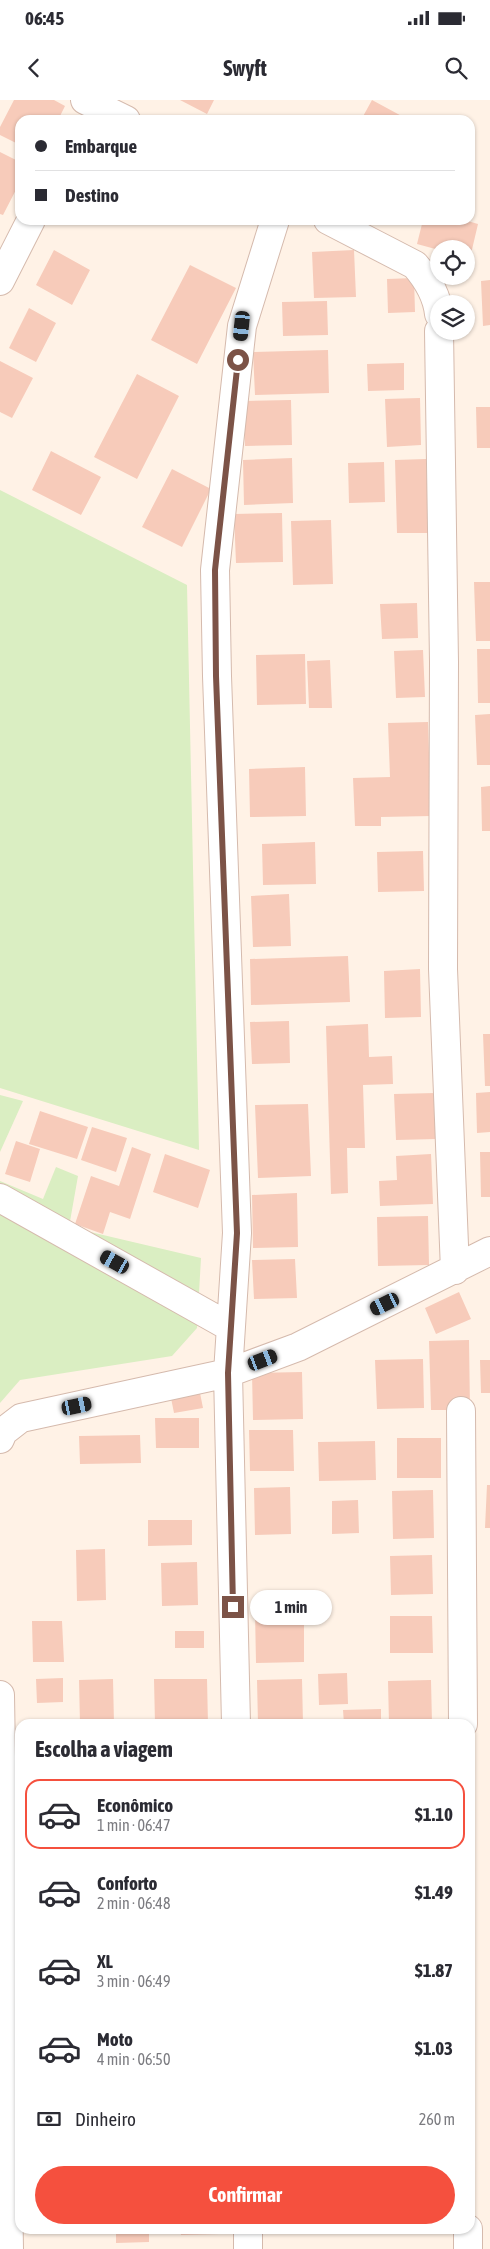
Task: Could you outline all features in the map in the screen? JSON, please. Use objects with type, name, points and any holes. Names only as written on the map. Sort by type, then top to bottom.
[{"type":"street","points":[[86,108],[109,115]]},
{"type":"street","points":[[0,281],[28,225]]},
{"type":"street","points":[[236,1719],[228,1373],[237,1233],[216,676],[215,570],[242,326],[273,225]]},
{"type":"street","points":[[338,225],[416,266],[426,278],[435,295]]},
{"type":"street","points":[[439,340],[444,662],[443,969],[455,1270]]},
{"type":"street","points":[[0,1198],[230,1327]]},
{"type":"street","points":[[0,1439],[3,1432],[21,1418],[228,1373],[298,1347],[490,1251]]},
{"type":"street","points":[[460,1411],[463,1719]]},
{"type":"street","points":[[0,1695],[9,2249]]},
{"type":"street","points":[[248,2234],[248,2249]]},
{"type":"street","points":[[468,2234],[468,2249]]},
{"type":"green space","points":[[0,490],[187,585],[199,1150],[0,1088]]},
{"type":"green space","points":[[0,1095],[23,1101],[0,1152]]},
{"type":"green space","points":[[56,1167],[78,1176],[69,1227],[201,1258],[197,1328],[172,1356],[20,1380],[0,1403],[0,1181],[43,1199]]},
{"type":"building","points":[[14,100],[54,100],[65,106],[60,115],[15,115],[15,142],[0,135],[0,127]]},
{"type":"building","points":[[180,100],[214,100],[207,114]]},
{"type":"building","points":[[372,100],[400,115],[364,115]]},
{"type":"building","points":[[0,152],[15,160],[15,192],[3,215],[0,214]]},
{"type":"building","points":[[478,224],[474,240],[430,240],[430,248],[417,244],[422,225]]},
{"type":"building","points":[[54,250],[90,270],[72,305],[36,285]]},
{"type":"building","points":[[354,250],[356,297],[314,298],[312,252]]},
{"type":"building","points":[[190,265],[236,288],[197,364],[151,340]]},
{"type":"building","points":[[414,278],[415,312],[388,313],[387,279]]},
{"type":"building","points":[[490,280],[490,325],[483,326],[481,281]]},
{"type":"building","points":[[327,301],[328,335],[283,336],[282,302]]},
{"type":"building","points":[[29,308],[56,323],[36,362],[9,348]]},
{"type":"building","points":[[328,350],[329,393],[255,395],[253,352]]},
{"type":"building","points":[[0,361],[33,378],[12,418],[0,412]]},
{"type":"building","points":[[404,363],[404,390],[368,391],[367,364]]},
{"type":"building","points":[[137,374],[179,396],[137,479],[94,457]]},
{"type":"building","points":[[420,398],[421,445],[387,447],[385,399]]},
{"type":"building","points":[[291,400],[292,445],[245,446],[243,401]]},
{"type":"building","points":[[476,407],[490,407],[490,448],[477,448]]},
{"type":"building","points":[[51,451],[101,477],[81,515],[32,490]]},
{"type":"building","points":[[292,458],[293,503],[244,505],[243,460]]},
{"type":"building","points":[[426,459],[429,533],[397,533],[395,460]]},
{"type":"building","points":[[384,462],[385,502],[349,503],[348,463]]},
{"type":"building","points":[[172,469],[211,489],[182,547],[142,527]]},
{"type":"building","points":[[282,513],[283,562],[236,563],[234,514]]},
{"type":"building","points":[[331,520],[333,584],[293,585],[291,521]]},
{"type":"building","points":[[474,582],[490,582],[490,641],[476,641]]},
{"type":"building","points":[[417,603],[418,638],[382,639],[380,604]]},
{"type":"building","points":[[477,649],[490,649],[490,703],[478,703]]},
{"type":"building","points":[[423,650],[425,697],[396,698],[394,651]]},
{"type":"building","points":[[305,654],[306,704],[257,705],[256,655]]},
{"type":"building","points":[[330,660],[332,708],[309,708],[307,661]]},
{"type":"building","points":[[490,714],[490,765],[477,765],[475,715]]},
{"type":"building","points":[[428,722],[431,816],[381,817],[381,826],[355,826],[353,778],[390,777],[388,723]]},
{"type":"building","points":[[305,767],[306,816],[250,817],[249,769]]},
{"type":"building","points":[[490,786],[490,831],[482,831],[481,787]]},
{"type":"building","points":[[315,842],[316,884],[263,885],[262,844]]},
{"type":"building","points":[[423,851],[424,891],[378,892],[377,852]]},
{"type":"building","points":[[289,894],[291,946],[253,947],[251,896]]},
{"type":"building","points":[[348,956],[350,1002],[251,1005],[250,959]]},
{"type":"building","points":[[420,969],[421,1017],[385,1018],[384,971]]},
{"type":"building","points":[[289,1021],[290,1063],[252,1064],[250,1022]]},
{"type":"building","points":[[368,1024],[369,1057],[392,1056],[393,1084],[363,1085],[365,1148],[347,1148],[348,1193],[331,1194],[326,1026]]},
{"type":"building","points":[[483,1034],[490,1034],[490,1086],[485,1086]]},
{"type":"building","points":[[490,1092],[490,1132],[477,1133],[476,1093]]},
{"type":"building","points":[[435,1093],[436,1139],[396,1140],[394,1094]]},
{"type":"building","points":[[308,1104],[311,1176],[258,1178],[255,1105]]},
{"type":"building","points":[[40,1111],[88,1127],[77,1159],[29,1144]]},
{"type":"building","points":[[92,1127],[127,1138],[116,1172],[81,1160]]},
{"type":"building","points":[[16,1141],[40,1149],[30,1182],[5,1174]]},
{"type":"building","points":[[132,1147],[151,1154],[130,1219],[110,1212],[103,1234],[75,1224],[91,1176],[119,1186]]},
{"type":"building","points":[[480,1152],[490,1152],[490,1197],[481,1197]]},
{"type":"building","points":[[165,1154],[210,1170],[198,1208],[153,1192]]},
{"type":"building","points":[[431,1154],[433,1204],[380,1206],[379,1181],[397,1180],[396,1156]]},
{"type":"building","points":[[297,1193],[298,1247],[253,1248],[252,1195]]},
{"type":"building","points":[[428,1216],[429,1265],[378,1266],[377,1217]]},
{"type":"building","points":[[295,1259],[297,1298],[254,1299],[252,1260]]},
{"type":"building","points":[[459,1292],[471,1319],[436,1334],[425,1308]]},
{"type":"building","points":[[469,1340],[470,1410],[431,1410],[429,1341]]},
{"type":"building","points":[[423,1359],[424,1408],[377,1409],[375,1360]]},
{"type":"building","points":[[480,1360],[490,1360],[490,1393],[481,1393]]},
{"type":"building","points":[[302,1372],[303,1419],[253,1420],[252,1373]]},
{"type":"building","points":[[200,1393],[203,1408],[174,1413],[171,1398]]},
{"type":"building","points":[[155,1418],[199,1418],[199,1448],[156,1448]]},
{"type":"building","points":[[249,1430],[293,1430],[294,1471],[250,1471]]},
{"type":"building","points":[[140,1435],[141,1463],[80,1464],[79,1436]]},
{"type":"building","points":[[397,1438],[441,1438],[441,1478],[397,1478]]},
{"type":"building","points":[[375,1441],[376,1480],[319,1481],[318,1442]]},
{"type":"building","points":[[487,1485],[490,1485],[490,1528],[485,1528]]},
{"type":"building","points":[[290,1487],[291,1534],[255,1535],[254,1488]]},
{"type":"building","points":[[433,1490],[434,1538],[393,1539],[392,1491]]},
{"type":"building","points":[[358,1500],[359,1533],[332,1534],[332,1501]]},
{"type":"building","points":[[148,1520],[192,1520],[192,1545],[148,1546]]},
{"type":"building","points":[[105,1549],[106,1600],[77,1601],[76,1550]]},
{"type":"building","points":[[432,1555],[433,1594],[391,1595],[390,1556]]},
{"type":"building","points":[[197,1562],[198,1605],[162,1606],[161,1563]]},
{"type":"building","points":[[304,1611],[304,1662],[256,1663],[255,1612]]},
{"type":"building","points":[[390,1616],[432,1616],[433,1653],[390,1653]]},
{"type":"building","points":[[32,1621],[62,1621],[64,1662],[33,1662]]},
{"type":"building","points":[[175,1631],[204,1631],[204,1648],[175,1648]]},
{"type":"building","points":[[347,1673],[348,1704],[319,1705],[318,1674]]},
{"type":"building","points":[[63,1678],[63,1702],[37,1703],[36,1679]]},
{"type":"building","points":[[113,1679],[114,1719],[80,1719],[79,1680]]},
{"type":"building","points":[[154,1679],[207,1679],[208,1719],[155,1719]]},
{"type":"building","points":[[302,1679],[303,1719],[258,1719],[257,1680]]},
{"type":"building","points":[[431,1680],[432,1719],[389,1719],[388,1681]]},
{"type":"building","points":[[381,1709],[381,1719],[344,1719],[343,1710]]},
{"type":"building","points":[[116,2234],[149,2234],[149,2242],[116,2243]]},
{"type":"building","points":[[181,2234],[219,2234],[181,2235]]},
{"type":"route","points":[[233,1607],[228,1373],[237,1233],[216,676],[215,570],[238,360]]}]
